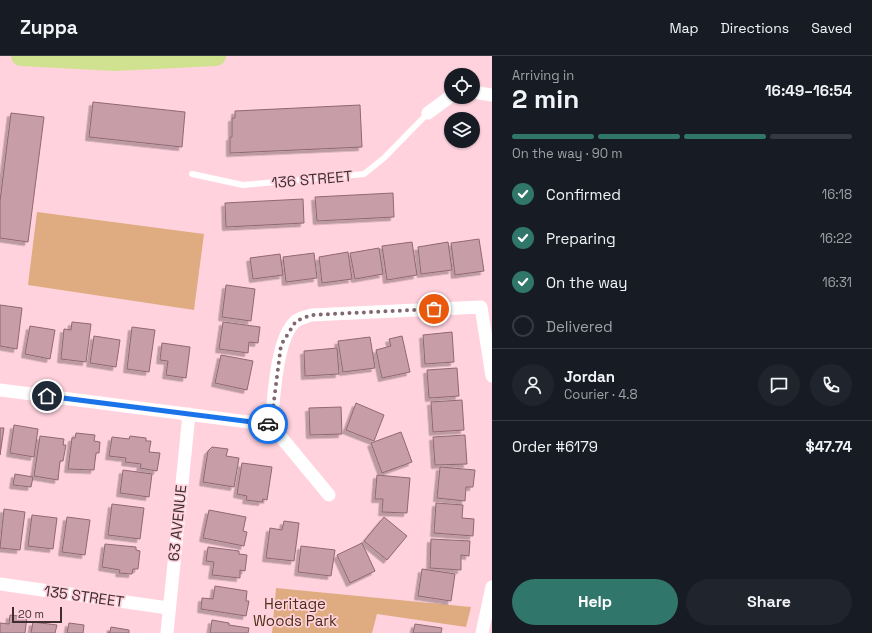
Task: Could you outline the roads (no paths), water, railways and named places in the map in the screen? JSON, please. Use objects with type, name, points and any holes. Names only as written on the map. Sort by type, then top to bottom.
[{"type":"main road","points":[[21,56],[115,61],[216,56]]},
{"type":"street","points":[[480,93],[492,95]]},
{"type":"street","name":"136 STREET","points":[[428,113],[444,101]]},
{"type":"street","points":[[271,424],[281,345],[296,321],[311,315],[481,307],[492,376]]},
{"type":"street","points":[[0,390],[271,424],[329,495]]},
{"type":"street","name":"63 AVENUE","points":[[167,633],[168,608],[189,414]]},
{"type":"street","name":"135 STREET","points":[[0,584],[168,608]]},
{"type":"street","points":[[485,633],[492,587]]},
{"type":"lane","name":"136 STREET","points":[[192,174],[244,185],[364,174],[384,158],[428,113]]},
{"type":"park label","name":"Heritage Woods Park","points":[[295,612]]}]
